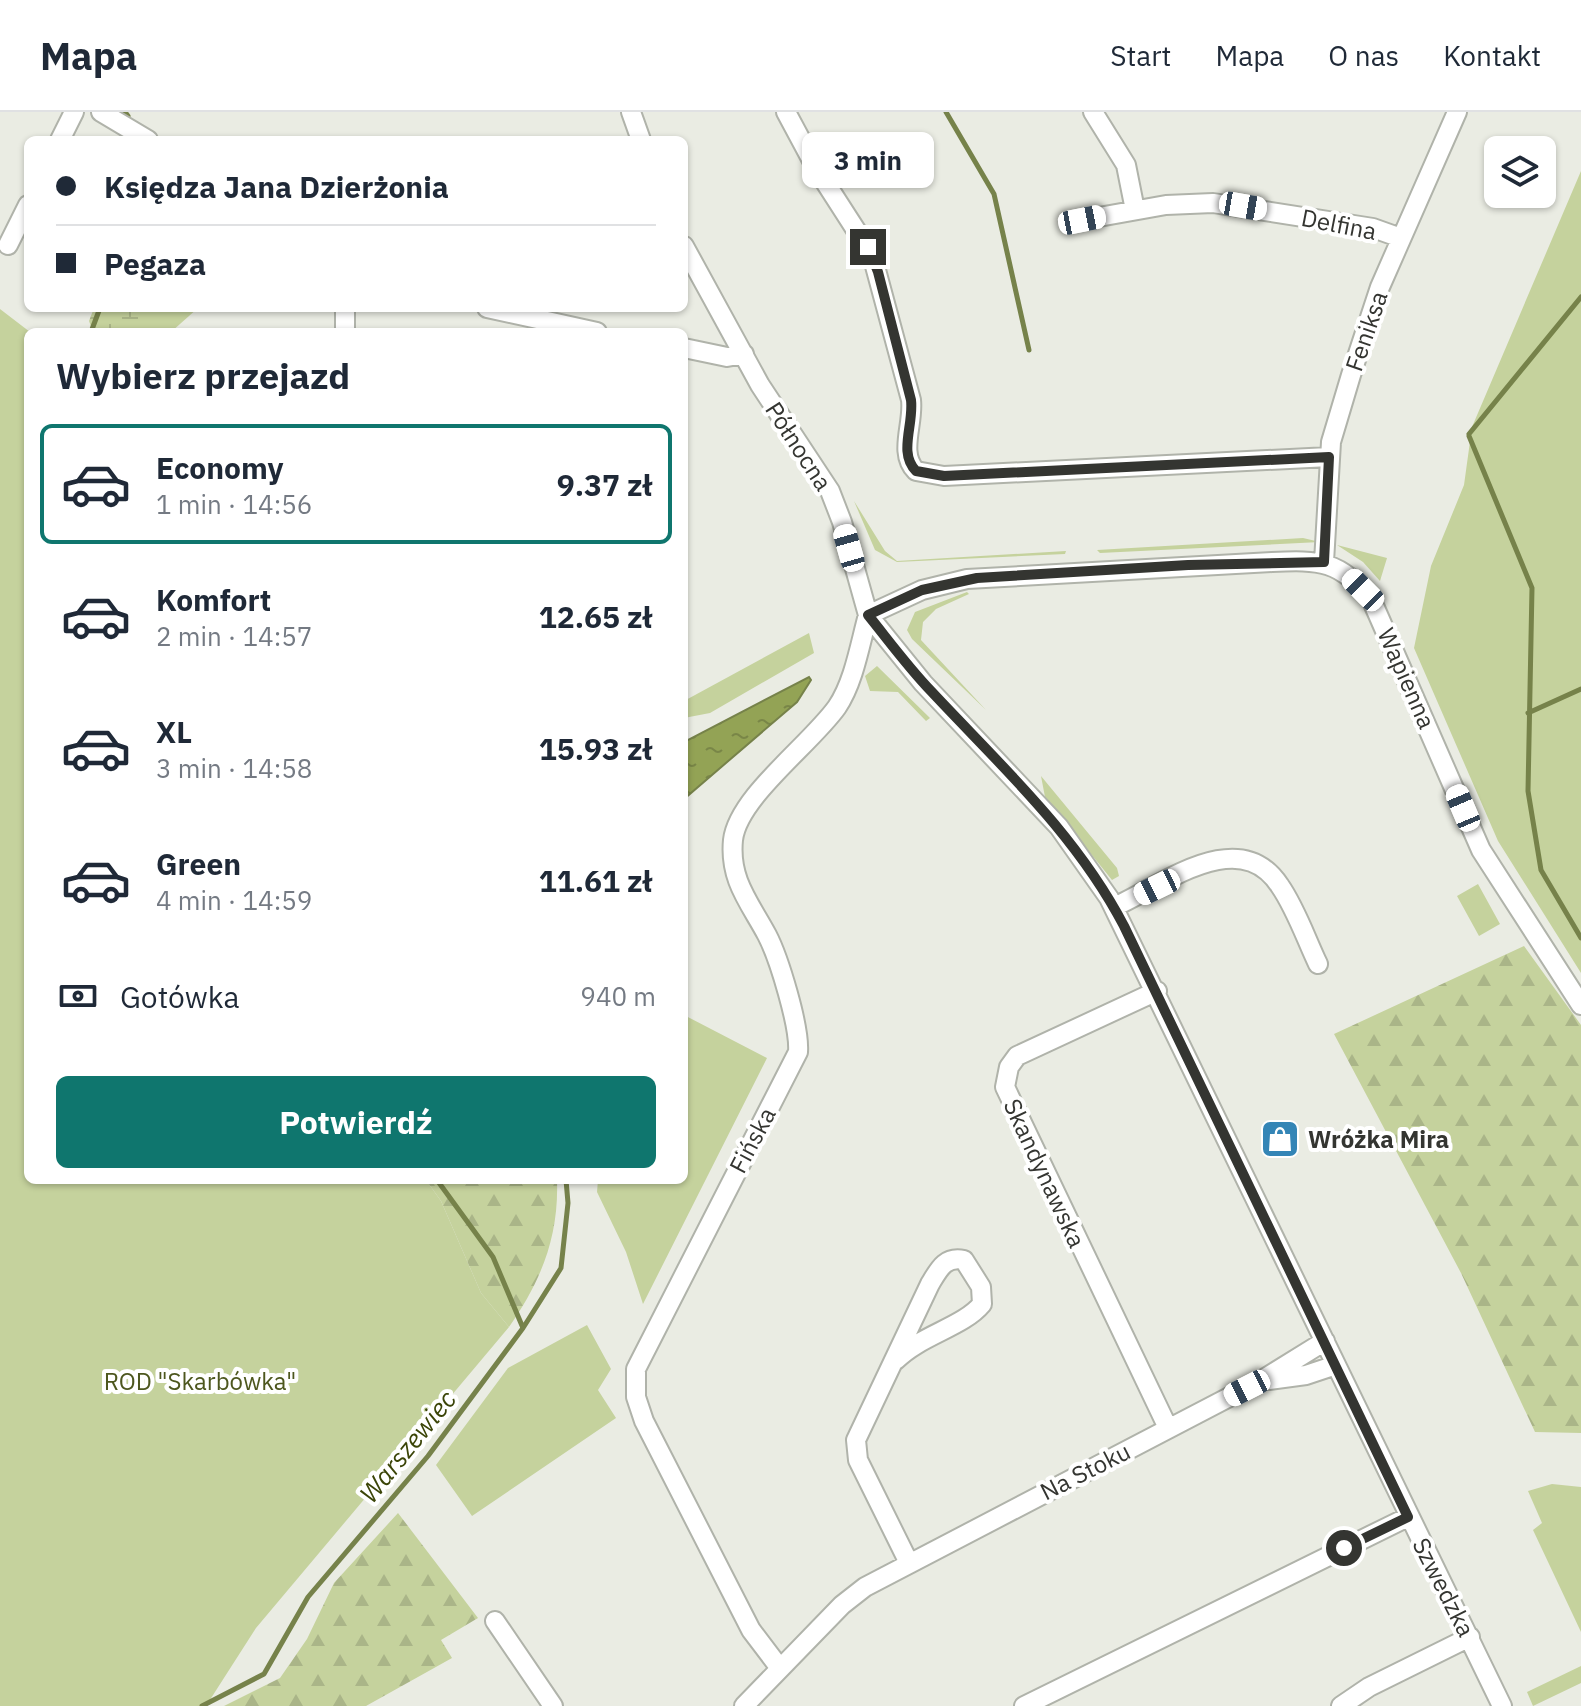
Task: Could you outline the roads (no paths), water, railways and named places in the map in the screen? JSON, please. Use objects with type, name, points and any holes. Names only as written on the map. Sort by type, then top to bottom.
[{"type":"street","points":[[62,136],[74,112]]},
{"type":"street","points":[[101,112],[141,136]]},
{"type":"street","points":[[631,112],[640,136]]},
{"type":"street","points":[[786,112],[875,264],[911,400],[913,421],[906,449],[907,458],[916,471],[944,476],[1329,457]]},
{"type":"street","points":[[1093,112],[1126,165],[1135,210]]},
{"type":"street","name":"Feniksa","points":[[1324,562],[1329,457],[1358,350],[1401,238],[1457,112]]},
{"type":"street","name":"Delfina","points":[[1082,220],[1181,203],[1227,204],[1373,228],[1401,238]]},
{"type":"street","points":[[8,245],[24,213]]},
{"type":"street","name":"Północna","points":[[688,253],[744,354],[830,491],[868,615],[923,683],[1059,827],[1114,907]]},
{"type":"street","points":[[505,312],[579,328]]},
{"type":"street","points":[[688,349],[727,357],[744,354]]},
{"type":"street","points":[[868,615],[922,590],[977,578],[1188,565],[1324,562]]},
{"type":"street","name":"Wapienna","points":[[1324,562],[1352,578],[1372,601],[1481,850],[1581,1005]]},
{"type":"street","name":"Fińska","points":[[779,1667],[751,1630],[644,1421],[636,1397],[636,1369],[798,1052],[797,1028],[768,937],[742,896],[736,878],[733,840],[751,803],[838,705],[868,615]]},
{"type":"street","points":[[1114,907],[1207,862],[1228,857],[1248,860],[1265,869],[1282,888],[1318,964]]},
{"type":"street","name":"Szwedzka","points":[[1114,907],[1502,1706]]},
{"type":"street","name":"Skandynawska","points":[[1157,991],[1017,1056],[1009,1067],[1005,1087],[1168,1428]]},
{"type":"street","points":[[896,1360],[919,1340],[969,1316],[982,1304],[981,1287],[964,1260],[954,1258],[938,1271],[896,1360],[862,1422],[855,1449],[869,1486],[909,1563]]},
{"type":"street","name":"Na Stoku","points":[[744,1706],[849,1598],[909,1563],[1262,1380],[1325,1341]]},
{"type":"street","name":"Na Stoku","points":[[1262,1380],[1306,1375],[1336,1365]]},
{"type":"street","points":[[1024,1706],[1408,1517]]},
{"type":"street","points":[[495,1621],[546,1704]]},
{"type":"street","points":[[1341,1706],[1369,1687],[1470,1637]]},
{"type":"water","points":[[809,677],[811,680],[797,702],[688,796],[688,740]]},
{"type":"waterway","name":"Warszewiec","points":[[125,112],[128,116]]},
{"type":"waterway","points":[[946,112],[994,194],[1029,350]]},
{"type":"waterway","points":[[1469,434],[1581,297]]},
{"type":"waterway","name":"Warszewiec","points":[[92,328],[98,312]]},
{"type":"waterway","points":[[1469,436],[1532,588],[1528,791],[1541,870],[1581,938]]},
{"type":"waterway","points":[[1528,713],[1581,689]]},
{"type":"waterway","name":"Warszewiec","points":[[202,1706],[264,1674],[308,1597],[428,1456],[523,1328],[493,1257],[440,1184]]},
{"type":"waterway","points":[[523,1328],[561,1268],[568,1203],[566,1184]]},
{"type":"place","name":"Wróżka Mira","points":[[1280,1139]]},
{"type":"park label","name":"ROD \"Skarbówka\"","points":[[200,1381]]}]
